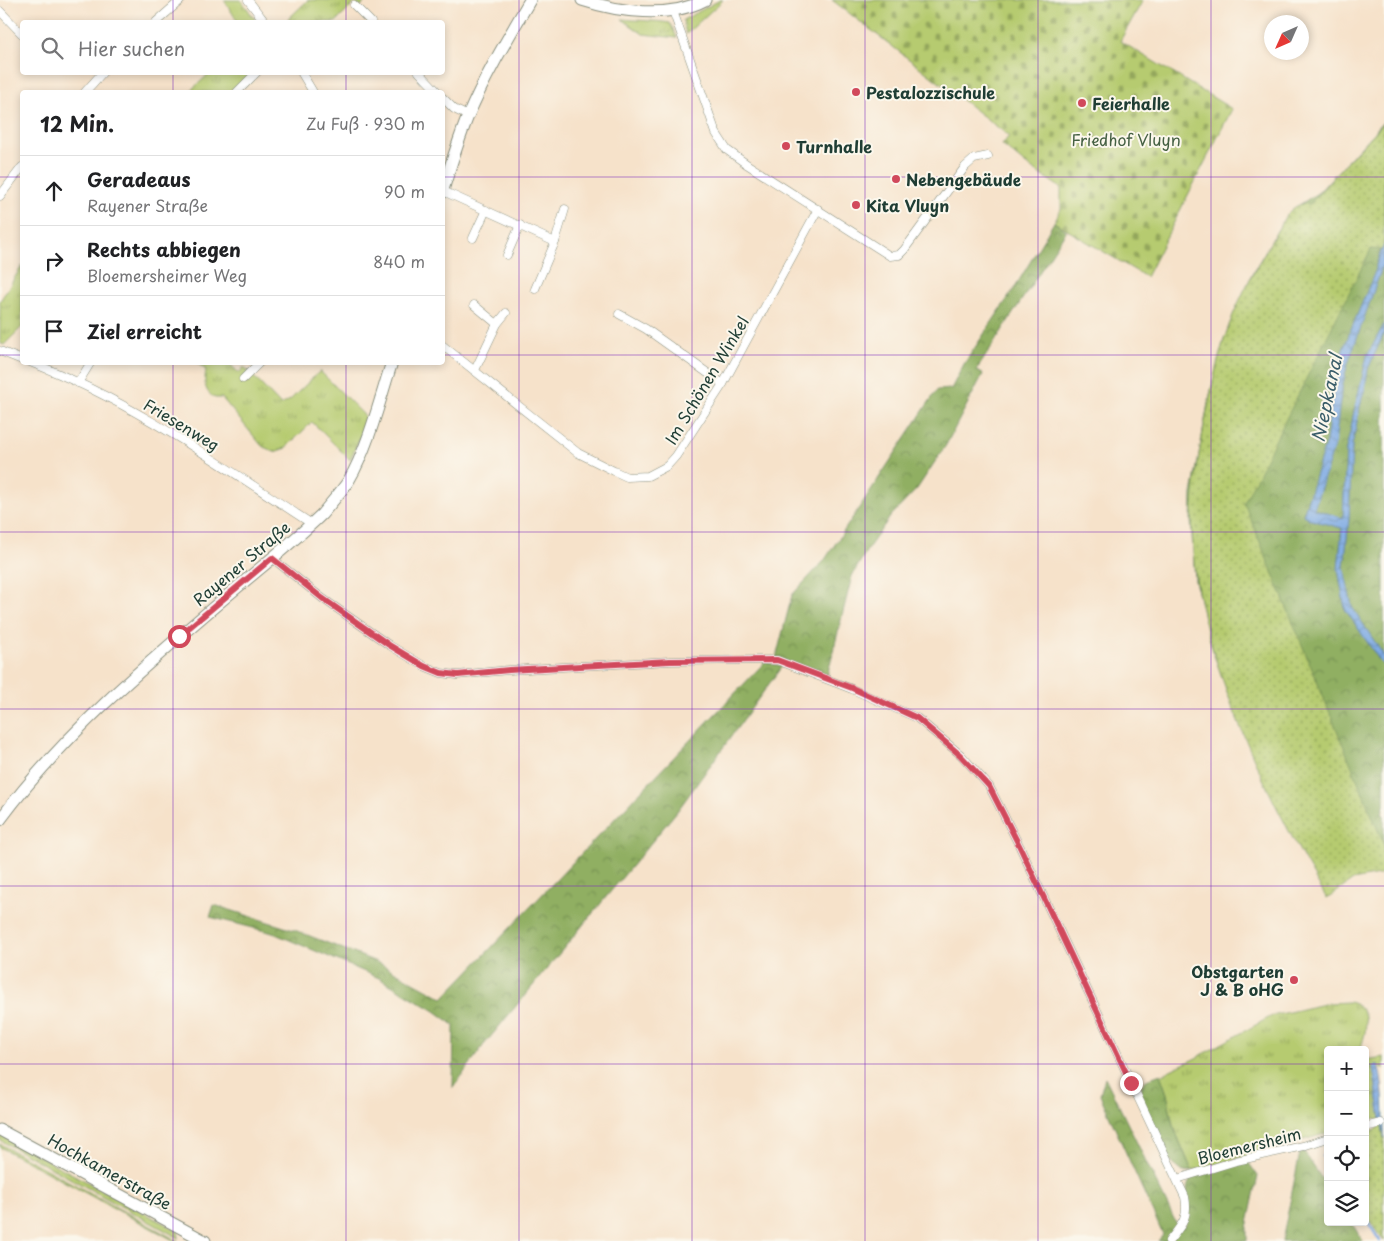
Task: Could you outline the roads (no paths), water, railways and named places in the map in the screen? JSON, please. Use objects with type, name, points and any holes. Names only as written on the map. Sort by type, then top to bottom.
[{"type":"street","points":[[158,20],[181,0]]},
{"type":"street","points":[[248,0],[263,20]]},
{"type":"street","points":[[445,185],[452,159],[468,116],[497,57],[530,0]]},
{"type":"street","points":[[582,0],[629,10],[656,12],[673,11],[704,0]]},
{"type":"street","points":[[354,5],[369,20]]},
{"type":"street","points":[[0,11],[20,32]]},
{"type":"street","points":[[673,11],[716,133],[728,150],[748,165],[890,256],[899,255],[965,167],[974,159],[988,156]]},
{"type":"street","points":[[86,90],[99,75]]},
{"type":"street","points":[[239,90],[254,75]]},
{"type":"street","points":[[303,75],[312,90]]},
{"type":"street","points":[[422,75],[436,90]]},
{"type":"street","points":[[445,100],[454,109],[468,116]]},
{"type":"street","points":[[0,196],[20,170]]},
{"type":"street","points":[[445,193],[555,242]]},
{"type":"street","points":[[535,289],[555,242],[565,209]]},
{"type":"street","points":[[474,238],[486,210]]},
{"type":"street","name":"Im Schönen Winkel","points":[[445,347],[578,453],[627,477],[648,476],[667,466],[676,456],[723,384],[818,210]]},
{"type":"street","points":[[507,255],[520,225]]},
{"type":"street","points":[[474,305],[497,324]]},
{"type":"street","points":[[475,370],[497,324],[506,313]]},
{"type":"street","points":[[619,314],[646,328],[723,384]]},
{"type":"street","points":[[0,351],[20,359]]},
{"type":"street","name":"Friesenweg","points":[[37,365],[78,382],[128,407],[312,524]]},
{"type":"street","points":[[78,382],[90,365]]},
{"type":"street","points":[[243,379],[257,365]]},
{"type":"street","name":"Rayener Straße","points":[[0,820],[24,789],[91,716],[179,636],[312,524],[340,492],[356,466],[391,365]]},
{"type":"street","points":[[272,558],[322,598],[389,645],[424,666],[441,673],[458,675],[509,670],[670,661],[777,660],[852,688],[917,718],[960,755],[989,786],[1020,847],[1185,1197],[1187,1208],[1183,1223],[1169,1241]]},
{"type":"street","points":[[1369,1126],[1381,1123]]},
{"type":"street","name":"Hochkamerstraße","points":[[0,1130],[204,1241]]},
{"type":"street","name":"Bloemersheim","points":[[1177,1179],[1236,1161],[1324,1139]]},
{"type":"water","points":[[1384,244],[1384,262],[1347,366],[1341,393],[1335,444],[1314,509],[1343,518],[1346,449],[1367,356],[1384,324],[1384,333],[1368,369],[1352,446],[1349,519],[1344,567],[1352,607],[1384,656],[1384,667],[1345,609],[1338,569],[1342,528],[1311,520],[1303,515],[1326,442],[1333,390],[1340,357],[1376,269]]},
{"type":"water","points":[[1377,1064],[1382,1088],[1384,1138],[1373,1068]]},
{"type":"waterway","points":[[1369,1224],[1380,1241]]},
{"type":"place","name":"Pestalozzischule","points":[[856,92]]},
{"type":"place","name":"Feierhalle","points":[[1082,103]]},
{"type":"place","name":"Turnhalle","points":[[786,146]]},
{"type":"place","name":"Nebengebäude","points":[[896,179]]},
{"type":"place","name":"Kita Vluyn","points":[[856,205]]},
{"type":"place","name":"Obstgarten J & B oHG","points":[[1294,980]]},
{"type":"park label","name":"Friedhof Vluyn","points":[[1126,139]]},
{"type":"water label","name":"Niepkanal","points":[[1326,398]]}]
